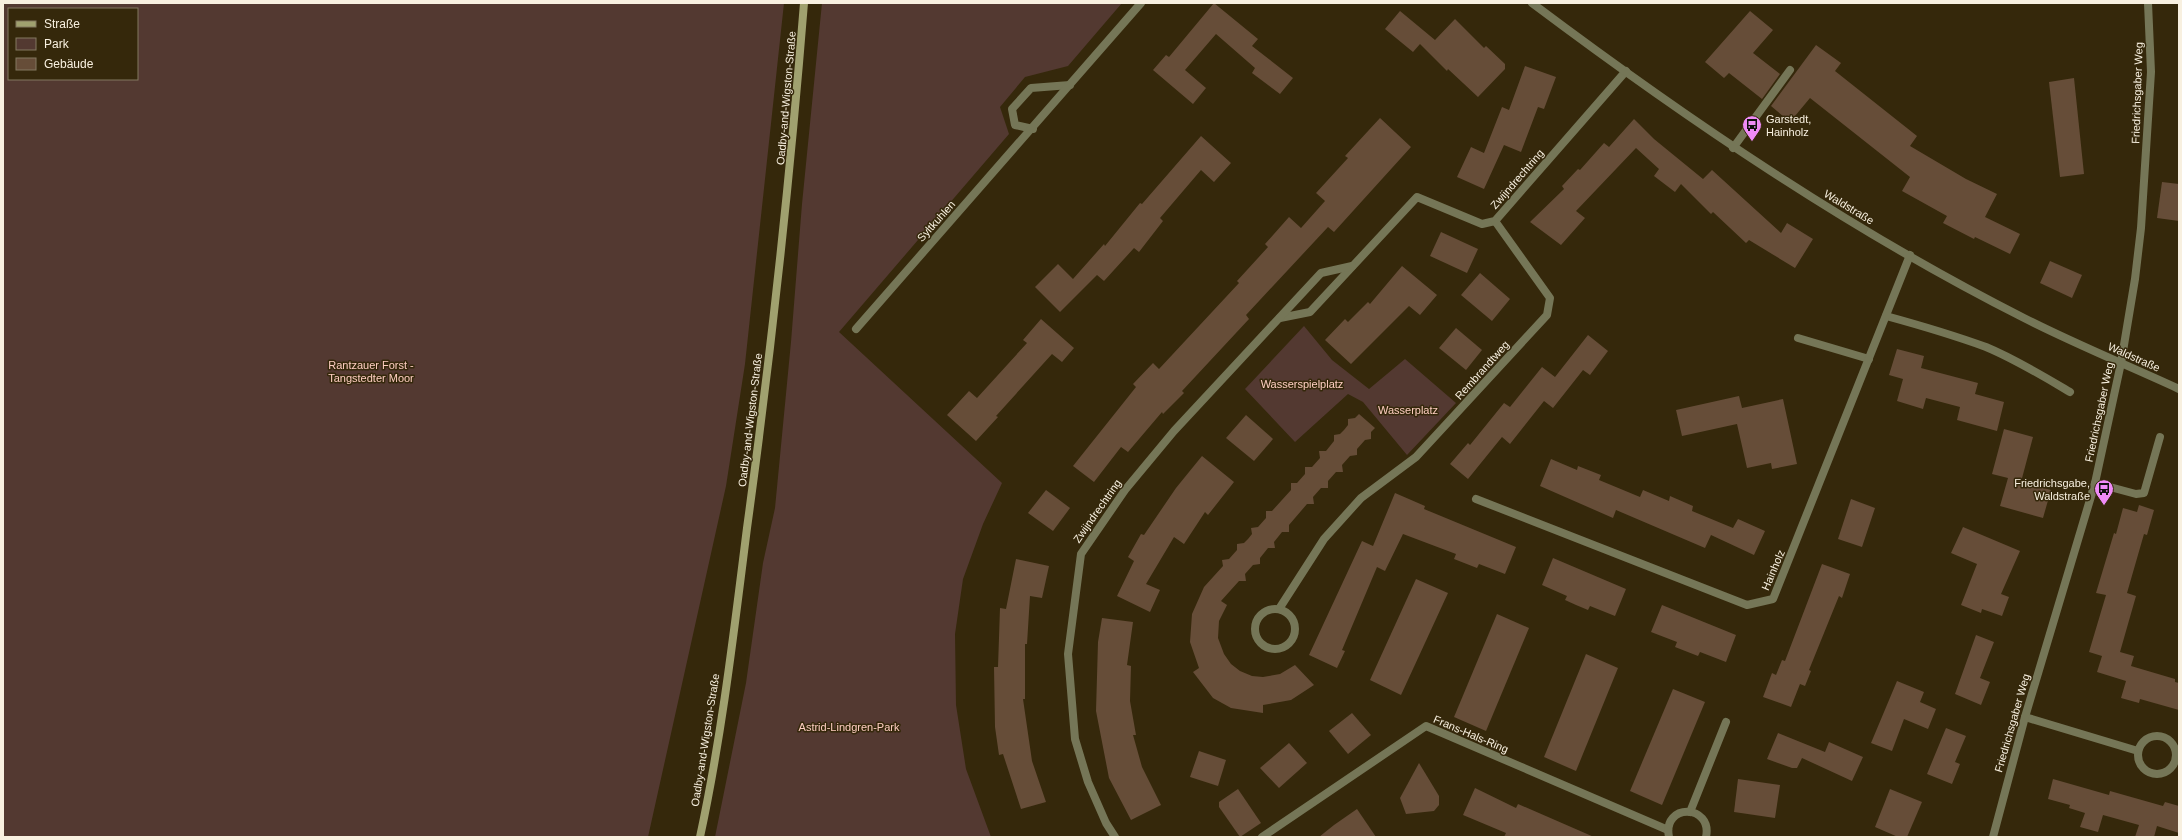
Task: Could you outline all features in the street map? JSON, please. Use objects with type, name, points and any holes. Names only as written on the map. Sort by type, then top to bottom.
[{"type":"main road","name":"Oadby-and-Wigston-Straße","points":[[700,837],[710,788],[725,688],[768,373],[791,164],[804,3]]},
{"type":"street","name":"Syltkuhlen","points":[[856,329],[1033,129],[1141,3]]},
{"type":"street","name":"Waldstraße","points":[[1534,3],[1733,148],[1910,255],[2022,317],[2121,364],[2179,389]]},
{"type":"street","name":"Friedrichsgaber Weg","points":[[1993,837],[2025,717],[2095,483],[2121,364],[2135,280],[2141,228],[2151,72],[2148,3]]},
{"type":"street","points":[[1733,148],[1790,70]]},
{"type":"street","name":"Zwijndrechtring","points":[[1280,318],[1310,312],[1417,197],[1482,224],[1495,221],[1626,71]]},
{"type":"street","points":[[1033,129],[1015,125],[1012,109],[1031,88],[1070,85]]},
{"type":"street","name":"Rembrandtweg","points":[[1279,609],[1324,539],[1361,498],[1416,458],[1547,315],[1550,298],[1495,221]]},
{"type":"street","name":"Hainholz","points":[[1476,498],[1747,605],[1773,599],[1910,255]]},
{"type":"street","name":"Zwijndrechtring","points":[[1115,837],[1106,823],[1088,782],[1075,739],[1068,654],[1081,554],[1125,490],[1174,431],[1321,273],[1352,266]]},
{"type":"street","points":[[1886,316],[1934,329],[1987,348],[2043,376],[2070,392]]},
{"type":"street","points":[[1798,338],[1869,359]]},
{"type":"street","points":[[2095,483],[2136,494],[2144,493],[2160,437]]},
{"type":"street","points":[[1279,609],[1290,615],[1295,626],[1294,638],[1286,647],[1273,650],[1261,645],[1255,633],[1256,620],[1266,611],[1279,609]]},
{"type":"street","points":[[2025,717],[2138,751]]},
{"type":"street","points":[[1706,837],[1705,823],[1702,818],[1690,812],[1726,722]]},
{"type":"street","name":"Frans-Hals-Ring","points":[[1262,837],[1426,726],[1668,833],[1673,818],[1678,814],[1690,812]]},
{"type":"street","points":[[2155,736],[2161,737],[2167,739],[2175,748],[2175,760],[2168,770],[2162,773],[2149,773],[2140,764],[2138,751],[2144,741],[2155,736]]},
{"type":"green space","name":"Rantzauer Forst - Tangstedter Moor","points":[[3,3],[784,3],[745,364],[726,486],[648,837],[3,837]]},
{"type":"green space","name":"Astrid-Lindgren-Park","points":[[822,3],[1122,3],[1068,66],[1025,77],[1000,107],[1009,134],[839,332],[1002,483],[983,524],[963,579],[955,634],[956,705],[966,769],[991,837],[715,837],[746,683],[763,563],[775,508],[791,342],[802,204]]},
{"type":"green space","name":"Wasserspielplatz","points":[[1304,326],[1332,360],[1369,389],[1405,359],[1456,403],[1407,455],[1363,402],[1348,394],[1295,442],[1245,389]]},
{"type":"building","points":[[1214,3],[1258,39],[1252,46],[1293,78],[1280,94],[1252,73],[1255,68],[1216,34],[1185,70],[1206,88],[1193,104],[1153,70],[1166,55],[1169,57]]},
{"type":"building","points":[[1400,11],[1435,40],[1455,19],[1484,48],[1486,46],[1505,64],[1505,69],[1478,97],[1448,69],[1447,71],[1420,44],[1413,52],[1385,29]]},
{"type":"building","points":[[1750,11],[1773,30],[1753,53],[1780,74],[1762,99],[1729,73],[1724,78],[1705,62]]},
{"type":"building","points":[[1816,45],[1841,63],[1835,71],[1917,136],[1910,146],[1966,179],[1997,194],[1985,217],[2020,234],[2010,254],[1975,237],[1974,239],[1943,223],[1947,216],[1902,191],[1910,177],[1810,98],[1790,122],[1771,106]]},
{"type":"building","points":[[1525,66],[1556,77],[1544,109],[1538,107],[1521,152],[1504,145],[1484,189],[1457,177],[1471,147],[1484,153],[1502,107],[1509,110]]},
{"type":"building","points":[[2074,78],[2084,174],[2060,177],[2049,82]]},
{"type":"building","points":[[1380,118],[1411,147],[1334,232],[1328,227],[1246,315],[1249,319],[1182,391],[1184,393],[1163,414],[1162,412],[1128,452],[1121,447],[1094,482],[1073,466],[1136,387],[1133,384],[1153,363],[1159,369],[1239,283],[1237,281],[1268,247],[1265,244],[1289,217],[1301,228],[1325,201],[1316,193],[1348,158],[1345,156]]},
{"type":"building","points":[[1634,119],[1654,139],[1703,179],[1712,170],[1781,233],[1787,223],[1813,239],[1795,268],[1749,240],[1746,243],[1713,212],[1711,214],[1681,184],[1675,192],[1654,176],[1659,169],[1636,148],[1576,211],[1585,218],[1561,245],[1530,222],[1564,189],[1562,186],[1578,169],[1580,170],[1604,143],[1609,147]]},
{"type":"building","points":[[1201,136],[1231,163],[1214,182],[1201,170],[1160,218],[1163,221],[1139,252],[1134,248],[1104,281],[1097,275],[1060,312],[1035,287],[1058,264],[1073,279],[1104,244],[1105,246],[1140,203],[1142,204]]},
{"type":"building","points":[[2162,182],[2179,184],[2179,221],[2157,218]]},
{"type":"building","points":[[1441,232],[1478,249],[1467,273],[1430,256]]},
{"type":"building","points":[[2050,261],[2082,275],[2072,298],[2040,283]]},
{"type":"building","points":[[1402,266],[1437,295],[1420,315],[1409,306],[1351,364],[1325,340],[1345,319],[1348,322],[1368,302],[1370,304]]},
{"type":"building","points":[[1480,273],[1510,299],[1492,321],[1461,295]]},
{"type":"building","points":[[1041,319],[1074,348],[1062,362],[1052,354],[996,416],[998,417],[976,441],[947,415],[969,391],[977,398],[1027,343],[1023,340]]},
{"type":"building","points":[[1456,328],[1482,350],[1466,370],[1439,348]]},
{"type":"building","points":[[1588,335],[1608,351],[1590,375],[1583,370],[1553,408],[1544,401],[1510,444],[1502,437],[1468,479],[1450,464],[1468,443],[1470,445],[1504,403],[1510,407],[1542,367],[1555,377]]},
{"type":"building","points":[[1897,349],[1924,356],[1921,368],[1978,383],[1975,394],[2004,402],[1997,431],[1957,420],[1960,407],[1926,398],[1923,409],[1897,401],[1903,379],[1889,375]]},
{"type":"building","points":[[1739,396],[1742,408],[1783,399],[1797,464],[1772,469],[1771,463],[1747,468],[1737,424],[1682,436],[1676,410]]},
{"type":"building","points":[[1359,414],[1375,428],[1371,432],[1371,439],[1365,440],[1357,449],[1357,455],[1350,456],[1342,465],[1343,472],[1336,472],[1328,481],[1328,488],[1321,488],[1313,497],[1314,504],[1307,504],[1289,525],[1289,532],[1282,532],[1274,542],[1275,548],[1268,548],[1260,558],[1260,564],[1253,565],[1245,574],[1246,581],[1239,581],[1221,601],[1227,605],[1219,621],[1218,638],[1224,654],[1231,664],[1240,671],[1252,676],[1263,677],[1280,674],[1295,665],[1314,685],[1291,700],[1263,705],[1263,713],[1231,708],[1213,698],[1193,672],[1199,668],[1190,642],[1192,614],[1204,587],[1223,566],[1222,560],[1229,559],[1237,550],[1237,544],[1244,543],[1248,539],[1252,534],[1251,528],[1258,527],[1266,518],[1266,511],[1272,511],[1291,490],[1291,483],[1297,483],[1305,474],[1305,467],[1312,467],[1320,458],[1319,451],[1326,451],[1334,441],[1334,435],[1340,434],[1348,425],[1348,419],[1355,418]]},
{"type":"building","points":[[1246,415],[1273,439],[1254,461],[1226,438]]},
{"type":"building","points":[[2004,429],[2033,437],[2021,482],[2051,490],[2043,518],[2000,506],[2008,478],[1992,474]]},
{"type":"building","points":[[1202,456],[1234,482],[1208,515],[1205,512],[1184,544],[1174,537],[1146,584],[1160,590],[1150,612],[1117,596],[1134,561],[1128,557],[1141,534],[1144,535],[1176,488]]},
{"type":"building","points":[[1551,459],[1577,470],[1578,466],[1601,475],[1599,480],[1640,497],[1643,490],[1669,501],[1670,496],[1693,506],[1692,511],[1733,528],[1738,519],[1765,531],[1754,555],[1711,535],[1705,548],[1616,510],[1613,518],[1540,486]]},
{"type":"building","points":[[1046,490],[1070,508],[1053,531],[1028,513]]},
{"type":"building","points":[[1395,493],[1425,506],[1424,509],[1516,547],[1505,574],[1479,564],[1477,568],[1454,559],[1456,554],[1403,534],[1385,571],[1377,567],[1342,650],[1345,651],[1337,668],[1309,655],[1362,541],[1373,546]]},
{"type":"building","points":[[1851,499],[1875,508],[1862,547],[1838,539]]},
{"type":"building","points":[[2139,505],[2154,510],[2147,535],[2144,534],[2127,593],[2136,596],[2120,652],[2134,656],[2131,666],[2175,679],[2175,682],[2179,683],[2179,710],[2140,699],[2139,703],[2121,698],[2126,681],[2097,672],[2102,656],[2089,652],[2106,595],[2096,593],[2114,533],[2116,534],[2123,508],[2137,512]]},
{"type":"building","points":[[1963,527],[2020,551],[2001,594],[2009,597],[2002,616],[1982,609],[1981,613],[1961,605],[1977,564],[1951,553]]},
{"type":"building","points":[[1553,558],[1626,589],[1615,616],[1590,606],[1588,610],[1576,605],[1565,600],[1567,596],[1542,585]]},
{"type":"building","points":[[1016,559],[1049,566],[1042,598],[1030,596],[1027,644],[1025,644],[1025,699],[1023,699],[1032,761],[1046,802],[1021,809],[1003,754],[999,755],[995,727],[994,667],[998,667],[1000,608],[1006,609]]},
{"type":"building","points":[[1822,564],[1850,574],[1842,598],[1839,596],[1809,670],[1811,671],[1805,686],[1800,684],[1791,707],[1763,697],[1772,673],[1776,675],[1782,660],[1785,661]]},
{"type":"building","points":[[1416,579],[1448,593],[1401,695],[1370,680]]},
{"type":"building","points":[[1662,605],[1736,635],[1726,662],[1700,652],[1698,656],[1675,647],[1677,642],[1651,632]]},
{"type":"building","points":[[1497,614],[1529,628],[1486,731],[1454,717]]},
{"type":"building","points":[[1102,618],[1133,622],[1127,665],[1131,666],[1130,701],[1136,735],[1133,735],[1142,767],[1161,805],[1131,820],[1109,778],[1096,711],[1098,642]]},
{"type":"building","points":[[1976,635],[1994,642],[1980,678],[1990,682],[1981,705],[1955,694]]},
{"type":"building","points":[[1586,654],[1618,668],[1576,771],[1544,757]]},
{"type":"building","points":[[1897,681],[1924,692],[1920,702],[1936,709],[1928,729],[1904,719],[1892,751],[1871,743]]},
{"type":"building","points":[[1673,689],[1705,702],[1662,805],[1630,791]]},
{"type":"building","points":[[1352,713],[1371,735],[1348,754],[1329,731]]},
{"type":"building","points":[[1946,728],[1966,736],[1955,762],[1960,764],[1952,784],[1927,774]]},
{"type":"building","points":[[1778,733],[1825,752],[1829,742],[1863,757],[1852,781],[1802,758],[1797,768],[1792,768],[1767,759]]},
{"type":"building","points":[[1289,743],[1307,763],[1279,788],[1260,768]]},
{"type":"building","points":[[1199,751],[1226,760],[1218,786],[1190,777]]},
{"type":"building","points":[[1419,763],[1439,796],[1439,805],[1434,811],[1406,814],[1400,798]]},
{"type":"building","points":[[1738,779],[1780,785],[1775,818],[1734,812]]},
{"type":"building","points":[[2053,779],[2109,795],[2110,791],[2163,806],[2165,802],[2179,806],[2179,833],[2157,826],[2154,837],[2135,837],[2139,825],[2103,815],[2098,832],[2080,827],[2085,813],[2069,808],[2070,805],[2048,799]]},
{"type":"building","points":[[1475,788],[1516,808],[1518,804],[1594,837],[1504,837],[1506,833],[1463,815]]},
{"type":"building","points":[[1238,789],[1261,823],[1240,837],[1219,807],[1219,802]]},
{"type":"building","points":[[1890,789],[1922,802],[1907,837],[1898,837],[1875,827]]},
{"type":"building","points":[[1357,809],[1376,837],[1319,837],[1334,825]]},
{"type":"place","name":"Garstedt, Hainholz","points":[[1752,142]]},
{"type":"place","name":"Friedrichsgabe, Waldstraße","points":[[2104,506]]},
{"type":"park label","name":"Wasserplatz","points":[[1408,410]]}]
